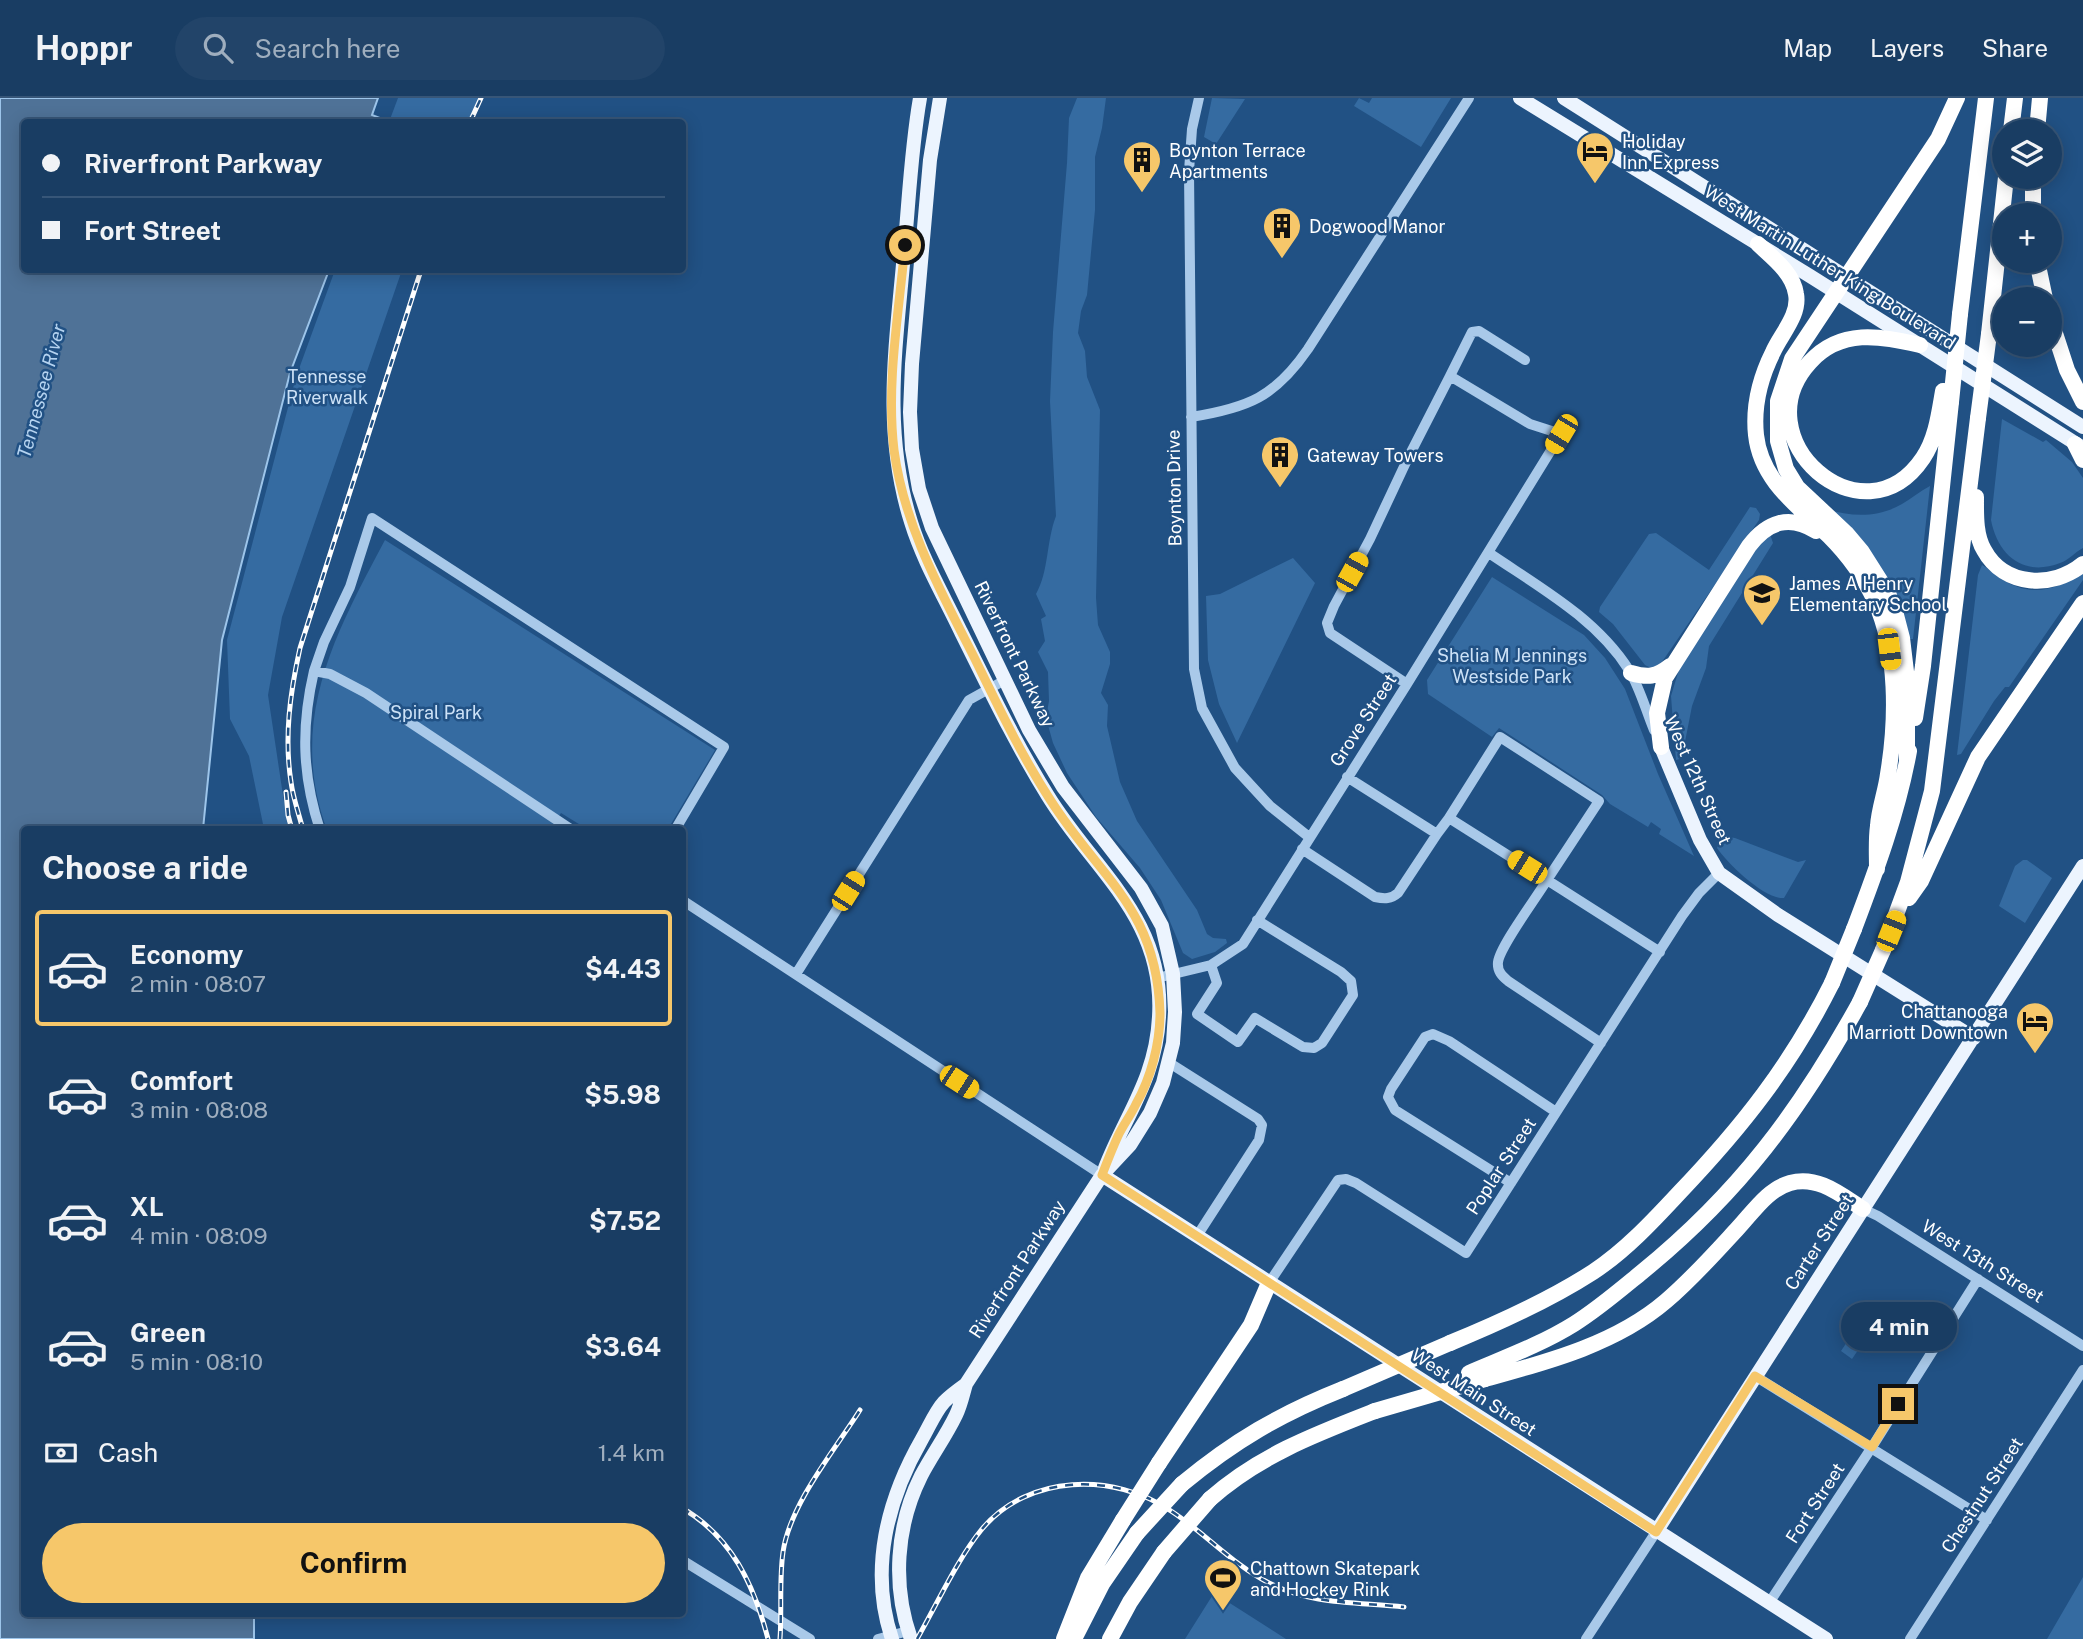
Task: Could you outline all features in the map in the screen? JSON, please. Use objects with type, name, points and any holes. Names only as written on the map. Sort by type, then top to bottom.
[{"type":"highway","points":[[1908,760],[1906,662],[1902,638],[1888,593],[1876,572],[1846,533],[1797,486],[1787,469],[1778,441],[1778,401],[1786,373],[1801,344],[1938,139],[1956,98]]},
{"type":"highway","points":[[1074,1639],[1102,1584],[1137,1533],[1182,1484],[1262,1426],[1299,1406],[1536,1305],[1595,1270],[1662,1212],[1732,1137],[1758,1105],[1802,1038],[1832,983],[1877,869],[1908,760],[1923,666],[1947,397],[1960,314],[1986,98]]},
{"type":"highway","points":[[2012,119],[2015,98]]},
{"type":"highway","points":[[2038,119],[2040,98]]},
{"type":"highway","points":[[1110,1639],[1130,1602],[1164,1552],[1210,1499],[1244,1472],[1284,1448],[1469,1373],[1573,1325],[1673,1247],[1725,1196],[1763,1153],[1820,1072],[1860,1002],[1899,911],[1916,855],[1936,766],[2005,189]]},
{"type":"highway","points":[[1758,244],[1786,272],[1795,288],[1797,302],[1794,313],[1772,353],[1758,396],[1756,436],[1762,458],[1780,490],[1830,537],[1857,569],[1879,612],[1886,638],[1891,673],[1893,739],[1878,825],[1877,869]]},
{"type":"highway","points":[[1920,345],[1883,337],[1859,336],[1837,342],[1817,354],[1801,371],[1795,385],[1790,427],[1795,440],[1809,465],[1832,482],[1864,491],[1886,488],[1901,481],[1924,456],[1947,397]]},
{"type":"highway","points":[[2062,354],[2083,402]]},
{"type":"highway","points":[[1978,418],[1977,521],[1985,552],[2000,568],[2015,576],[2040,582],[2060,579],[2083,564]]},
{"type":"highway","points":[[2079,446],[2083,460]]},
{"type":"highway","points":[[1661,747],[1658,705],[1665,678],[1749,546],[1766,527],[1783,521],[1805,525],[1821,535],[1857,569]]},
{"type":"highway","points":[[1899,911],[1921,881],[1978,757],[2083,603]]},
{"type":"highway","points":[[1631,673],[1647,678],[1660,674],[1675,661]]},
{"type":"highway","points":[[1375,1412],[1569,1354],[1632,1325],[1664,1303],[1690,1280],[1766,1198],[1786,1185],[1801,1181],[1816,1183],[1863,1209]]},
{"type":"highway","points":[[1064,1639],[1088,1578],[1159,1463],[1251,1325],[1269,1283]]},
{"type":"main road","name":"Riverfront Parkway","points":[[920,98],[892,412],[894,450],[912,525],[925,559],[1021,752],[1053,804],[1123,895],[1139,921],[1157,978],[1160,1015],[1148,1077],[1137,1103],[1118,1135],[1102,1175]]},
{"type":"main road","name":"Riverfront Parkway","points":[[910,1635],[901,1602],[899,1572],[904,1523],[921,1476],[957,1413],[966,1384],[1102,1175],[1130,1145],[1150,1113],[1163,1083],[1173,1043],[1175,1012],[1172,974],[1162,926],[1140,888],[1063,787],[1029,730],[932,528],[919,489],[912,449],[912,363],[930,160],[940,98]]},
{"type":"main road","name":"West Martin Luther King Boulevard","points":[[1520,98],[2079,446]]},
{"type":"main road","name":"West Martin Luther King Boulevard","points":[[1564,98],[2083,427]]},
{"type":"main road","name":"West 12th Street","points":[[1661,747],[1700,840],[1719,873],[1778,915],[1974,1038]]},
{"type":"main road","name":"Carter Street","points":[[1656,1532],[2083,866]]},
{"type":"main road","name":"West Main Street","points":[[1102,1175],[1826,1639]]},
{"type":"main road","name":"Riverfront Parkway","points":[[887,1638],[882,1572],[884,1537],[892,1503],[905,1470],[942,1404],[966,1384]]},
{"type":"street","name":"Boynton Drive","points":[[1199,98],[1192,129],[1189,171],[1194,668],[1202,708],[1236,768],[1270,806],[1309,837]]},
{"type":"street","points":[[1191,418],[1226,412],[1253,401],[1274,389],[1289,374],[1308,349],[1469,98]]},
{"type":"street","points":[[1407,684],[1330,633],[1327,623],[1472,332],[1479,331],[1525,360]]},
{"type":"street","name":"Grove Street","points":[[1157,978],[1211,965],[1242,944],[1561,434],[1530,424],[1450,376]]},
{"type":"street","points":[[319,826],[309,795],[306,767],[306,720],[314,671],[324,642],[350,587],[372,519],[724,747],[677,826]]},
{"type":"street","name":"West 12th Street","points":[[1489,553],[1591,624],[1615,650],[1631,673],[1661,747]]},
{"type":"street","points":[[314,671],[330,674],[366,693],[566,826]]},
{"type":"street","points":[[796,974],[969,700],[1005,680]]},
{"type":"street","points":[[1302,849],[1375,897],[1393,898],[1449,818],[1500,737],[1599,801],[1504,948],[1498,966],[1500,974],[1508,981],[1601,1043]]},
{"type":"street","points":[[1347,777],[1437,834]]},
{"type":"street","points":[[1449,818],[1660,952]]},
{"type":"street","name":"Poplar Street","points":[[1269,1283],[1326,1194],[1338,1180],[1346,1179],[1356,1183],[1466,1253],[1689,907],[1719,873]]},
{"type":"street","points":[[686,903],[1102,1175]]},
{"type":"street","points":[[1211,965],[1217,983],[1197,1014],[1238,1042],[1255,1018],[1303,1047],[1314,1048],[1322,1043],[1353,995],[1351,981],[1341,972],[1257,920]]},
{"type":"street","points":[[1511,1183],[1395,1110],[1388,1097],[1391,1089],[1425,1038],[1433,1034],[1449,1041],[1556,1112]]},
{"type":"street","points":[[1168,1062],[1258,1119],[1262,1125],[1259,1140],[1196,1236]]},
{"type":"street","name":"West 13th Street","points":[[1863,1209],[2083,1346]]},
{"type":"street","name":"Fort Street","points":[[1769,1603],[1978,1279]]},
{"type":"street","name":"Chestnut Street","points":[[1910,1639],[2083,1370]]},
{"type":"street","points":[[1755,1376],[1987,1520]]},
{"type":"street","name":"Carter Street","points":[[1586,1639],[1656,1532]]},
{"type":"street","points":[[686,1563],[788,1633],[810,1639]]},
{"type":"street","points":[[887,1638],[910,1635]]},
{"type":"green space","points":[[398,98],[482,98],[470,119],[390,119]]},
{"type":"green space","points":[[1077,98],[1106,98],[1095,157],[1095,210],[1087,295],[1081,311],[1078,333],[1085,351],[1087,377],[1100,410],[1096,598],[1098,625],[1110,652],[1110,664],[1101,693],[1108,705],[1107,726],[1120,782],[1137,821],[1197,910],[1207,934],[1213,938],[1226,939],[1227,943],[1215,952],[1192,959],[1183,953],[1161,900],[1140,868],[1096,817],[1067,773],[1053,743],[1046,718],[1049,701],[1048,672],[1038,652],[1045,641],[1041,619],[1046,616],[1036,594],[1043,576],[1056,516],[1050,401],[1053,332],[1069,118]]},
{"type":"green space","points":[[1212,98],[1245,99],[1216,144],[1204,137]]},
{"type":"green space","points":[[1359,98],[1369,103],[1372,98],[1451,98],[1421,147],[1354,106]]},
{"type":"green space","name":"Tennesse Riverwalk","points":[[334,273],[401,273],[282,617],[268,695],[288,826],[263,826],[249,756],[230,719],[227,640],[296,377]]},
{"type":"green space","points":[[2002,419],[2043,442],[2046,440],[2072,462],[2083,478],[2083,548],[2063,562],[2047,567],[2024,565],[2006,553],[1994,533],[1991,520]]},
{"type":"green space","points":[[1930,486],[1913,639],[1909,639],[1826,509],[1855,515],[1884,512]]},
{"type":"green space","points":[[1750,507],[1756,508],[1760,514],[1759,520],[1664,659],[1658,666],[1651,668],[1645,665],[1613,624],[1599,612],[1600,607],[1649,534],[1656,533],[1709,570]]},
{"type":"green space","points":[[1770,534],[1773,543],[1709,646],[1706,668],[1692,706],[1683,752],[1680,759],[1676,760],[1671,696],[1684,653],[1749,552]]},
{"type":"green space","name":"Spiral Park","points":[[385,540],[715,750],[670,826],[582,826],[561,813],[552,826],[326,826],[316,790],[312,752],[315,715],[322,679],[349,610]]},
{"type":"green space","points":[[1293,558],[1315,583],[1237,743],[1219,704],[1208,660],[1206,596],[1220,594]]},
{"type":"green space","points":[[1982,565],[2011,584],[2032,590],[2052,588],[2083,572],[2083,580],[2009,687],[2005,687],[1994,701],[1961,754],[1957,755],[1978,575]]},
{"type":"green space","name":"Shelia M Jennings Westside Park","points":[[1492,577],[1584,635],[1605,658],[1625,689],[1694,856],[1659,834],[1661,829],[1651,822],[1648,827],[1610,804],[1602,795],[1499,728],[1492,737],[1428,694],[1427,680]]},
{"type":"green space","points":[[1722,836],[1735,838],[1798,862],[1806,860],[1784,898],[1757,887],[1729,862],[1717,848]]},
{"type":"green space","points":[[2027,860],[2052,878],[2025,923],[1999,906],[2015,866]]},
{"type":"green space","points":[[1859,1324],[1871,1331],[1852,1359],[1841,1351]]},
{"type":"green space","points":[[2083,1577],[2083,1639],[2047,1639]]},
{"type":"green space","name":"Chattown Skatepark and Hockey Rink","points":[[1214,1593],[1286,1639],[1185,1639]]},
{"type":"water","name":"Tennessee River","points":[[0,98],[378,98],[372,115],[382,119],[21,119],[21,273],[328,273],[290,373],[222,640],[203,826],[21,826],[21,1617],[254,1617],[254,1639],[0,1639]]},
{"type":"railway","points":[[471,119],[481,98]]},
{"type":"railway","points":[[302,826],[292,788],[288,748],[291,698],[300,648],[420,273]]},
{"type":"railway","points":[[286,792],[291,826]]},
{"type":"railway","points":[[780,1639],[782,1563],[787,1534],[814,1478],[860,1410]]},
{"type":"railway","points":[[917,1639],[956,1568],[982,1529],[1001,1511],[1023,1498],[1047,1489],[1072,1485],[1098,1485],[1148,1498],[1171,1511],[1243,1567],[1285,1590],[1318,1599],[1404,1607]]},
{"type":"railway","points":[[686,1511],[715,1533],[738,1564],[756,1600],[768,1639]]},
{"type":"place","name":"Holiday Inn Express","points":[[1595,185]]},
{"type":"place","name":"Boynton Terrace Apartments","points":[[1142,194]]},
{"type":"place","name":"Dogwood Manor","points":[[1282,260]]},
{"type":"place","name":"Gateway Towers","points":[[1280,489]]},
{"type":"place","name":"James A Henry Elementary School","points":[[1762,627]]},
{"type":"place","name":"Chattanooga Marriott Downtown","points":[[2035,1055]]},
{"type":"place","name":"Chattown Skatepark and Hockey Rink","points":[[1223,1612]]},
{"type":"route","points":[[905,245],[892,412],[894,450],[912,525],[925,559],[1021,752],[1053,804],[1123,895],[1139,921],[1157,978],[1160,1015],[1148,1077],[1137,1103],[1118,1135],[1102,1175],[1656,1532],[1755,1376],[1872,1447],[1898,1404]]}]
